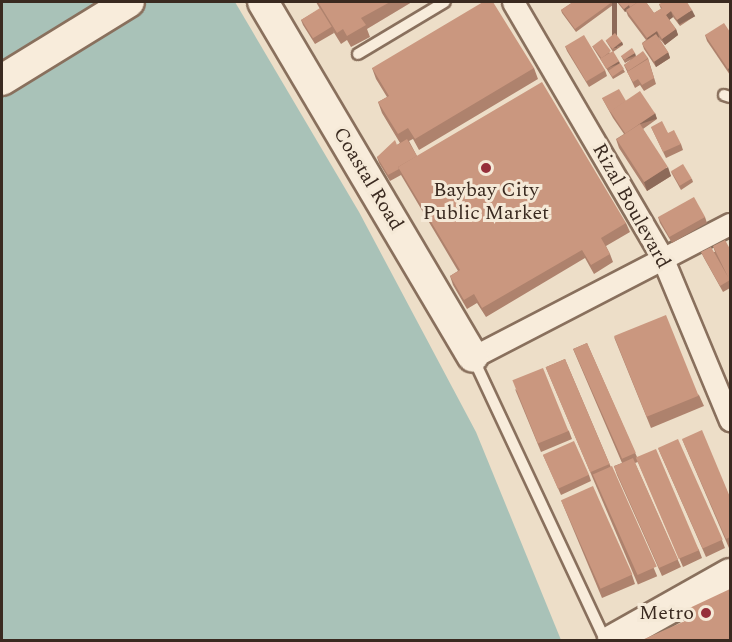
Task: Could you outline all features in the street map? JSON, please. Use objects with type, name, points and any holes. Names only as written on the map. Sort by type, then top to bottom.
[{"type":"street","points":[[2,80],[129,2]]},
{"type":"street","name":"Coastal Road","points":[[263,2],[473,357]]},
{"type":"street","name":"Rizal Boulevard","points":[[513,2],[662,257],[730,420]]},
{"type":"street","points":[[473,357],[662,257],[730,224]]},
{"type":"street","points":[[613,640],[730,574]]},
{"type":"lane","points":[[358,54],[445,2]]},
{"type":"lane","points":[[473,357],[605,640]]},
{"type":"shaded area","points":[[2,2],[235,2],[359,212],[476,432],[561,640],[2,640]]},
{"type":"building","points":[[318,2],[390,2],[361,18],[366,25],[347,36],[343,29],[337,33]]},
{"type":"building","points":[[483,2],[493,2],[534,68],[415,139],[408,128],[398,134],[378,102],[389,96],[372,68]]},
{"type":"building","points":[[573,2],[612,2],[575,29],[561,10]]},
{"type":"building","points":[[618,2],[638,2],[624,9]]},
{"type":"building","points":[[638,2],[646,2],[654,13],[662,8],[659,4],[663,2],[687,2],[692,10],[677,20],[671,11],[666,15],[676,29],[662,39],[657,31],[647,38],[626,10]]},
{"type":"building","points":[[320,8],[332,27],[313,38],[301,20]]},
{"type":"building","points":[[724,23],[730,32],[730,67],[728,69],[705,35]]},
{"type":"building","points":[[615,33],[622,42],[612,49],[606,40]]},
{"type":"building","points":[[656,34],[668,52],[654,62],[642,44]]},
{"type":"building","points":[[584,35],[605,70],[586,81],[565,46]]},
{"type":"building","points":[[602,39],[611,51],[601,58],[592,46]]},
{"type":"building","points":[[632,48],[635,53],[624,60],[621,56]]},
{"type":"building","points":[[613,51],[619,61],[606,69],[600,59]]},
{"type":"building","points":[[643,51],[648,58],[628,71],[624,65]]},
{"type":"building","points":[[648,59],[654,78],[642,85],[638,79],[633,82],[627,72]]},
{"type":"building","points":[[620,63],[624,69],[612,77],[608,71]]},
{"type":"building","points":[[542,82],[626,223],[601,238],[610,254],[591,265],[582,250],[482,308],[474,294],[464,300],[450,276],[460,270],[398,167]]},
{"type":"building","points":[[619,89],[626,101],[610,112],[602,98]]},
{"type":"building","points":[[640,91],[655,113],[625,134],[610,111]]},
{"type":"building","points":[[662,121],[668,133],[674,130],[681,144],[663,152],[651,127]]},
{"type":"building","points":[[640,124],[668,167],[644,182],[617,139]]},
{"type":"building","points":[[407,139],[417,156],[388,175],[377,157],[395,140],[397,145]]},
{"type":"building","points":[[683,164],[692,179],[680,186],[671,171]]},
{"type":"building","points":[[694,197],[705,217],[669,237],[658,217]]},
{"type":"building","points":[[725,240],[730,249],[730,280],[720,286],[701,252],[711,247],[728,277],[713,246]]},
{"type":"building","points":[[666,315],[699,396],[647,417],[614,336]]},
{"type":"building","points":[[587,343],[636,453],[622,459],[573,349]]},
{"type":"building","points":[[565,359],[610,464],[590,472],[546,367]]},
{"type":"building","points":[[543,368],[568,431],[538,443],[512,380]]},
{"type":"building","points":[[702,430],[730,497],[730,537],[726,539],[682,439]]},
{"type":"building","points":[[678,439],[723,539],[703,548],[658,448]]},
{"type":"building","points":[[574,441],[589,475],[558,489],[543,455]]},
{"type":"building","points":[[656,449],[699,550],[679,559],[636,458]]},
{"type":"building","points":[[633,458],[678,559],[659,568],[614,467]]},
{"type":"building","points":[[612,466],[657,566],[638,575],[593,475]]},
{"type":"building","points":[[593,486],[632,575],[600,589],[561,500]]},
{"type":"building","name":"Metro","points":[[730,589],[730,640],[642,640],[685,621],[681,612]]},
{"type":"place","name":"Baybay City Public Market","points":[[486,168]]},
{"type":"place","name":"Metro","points":[[706,613]]}]
